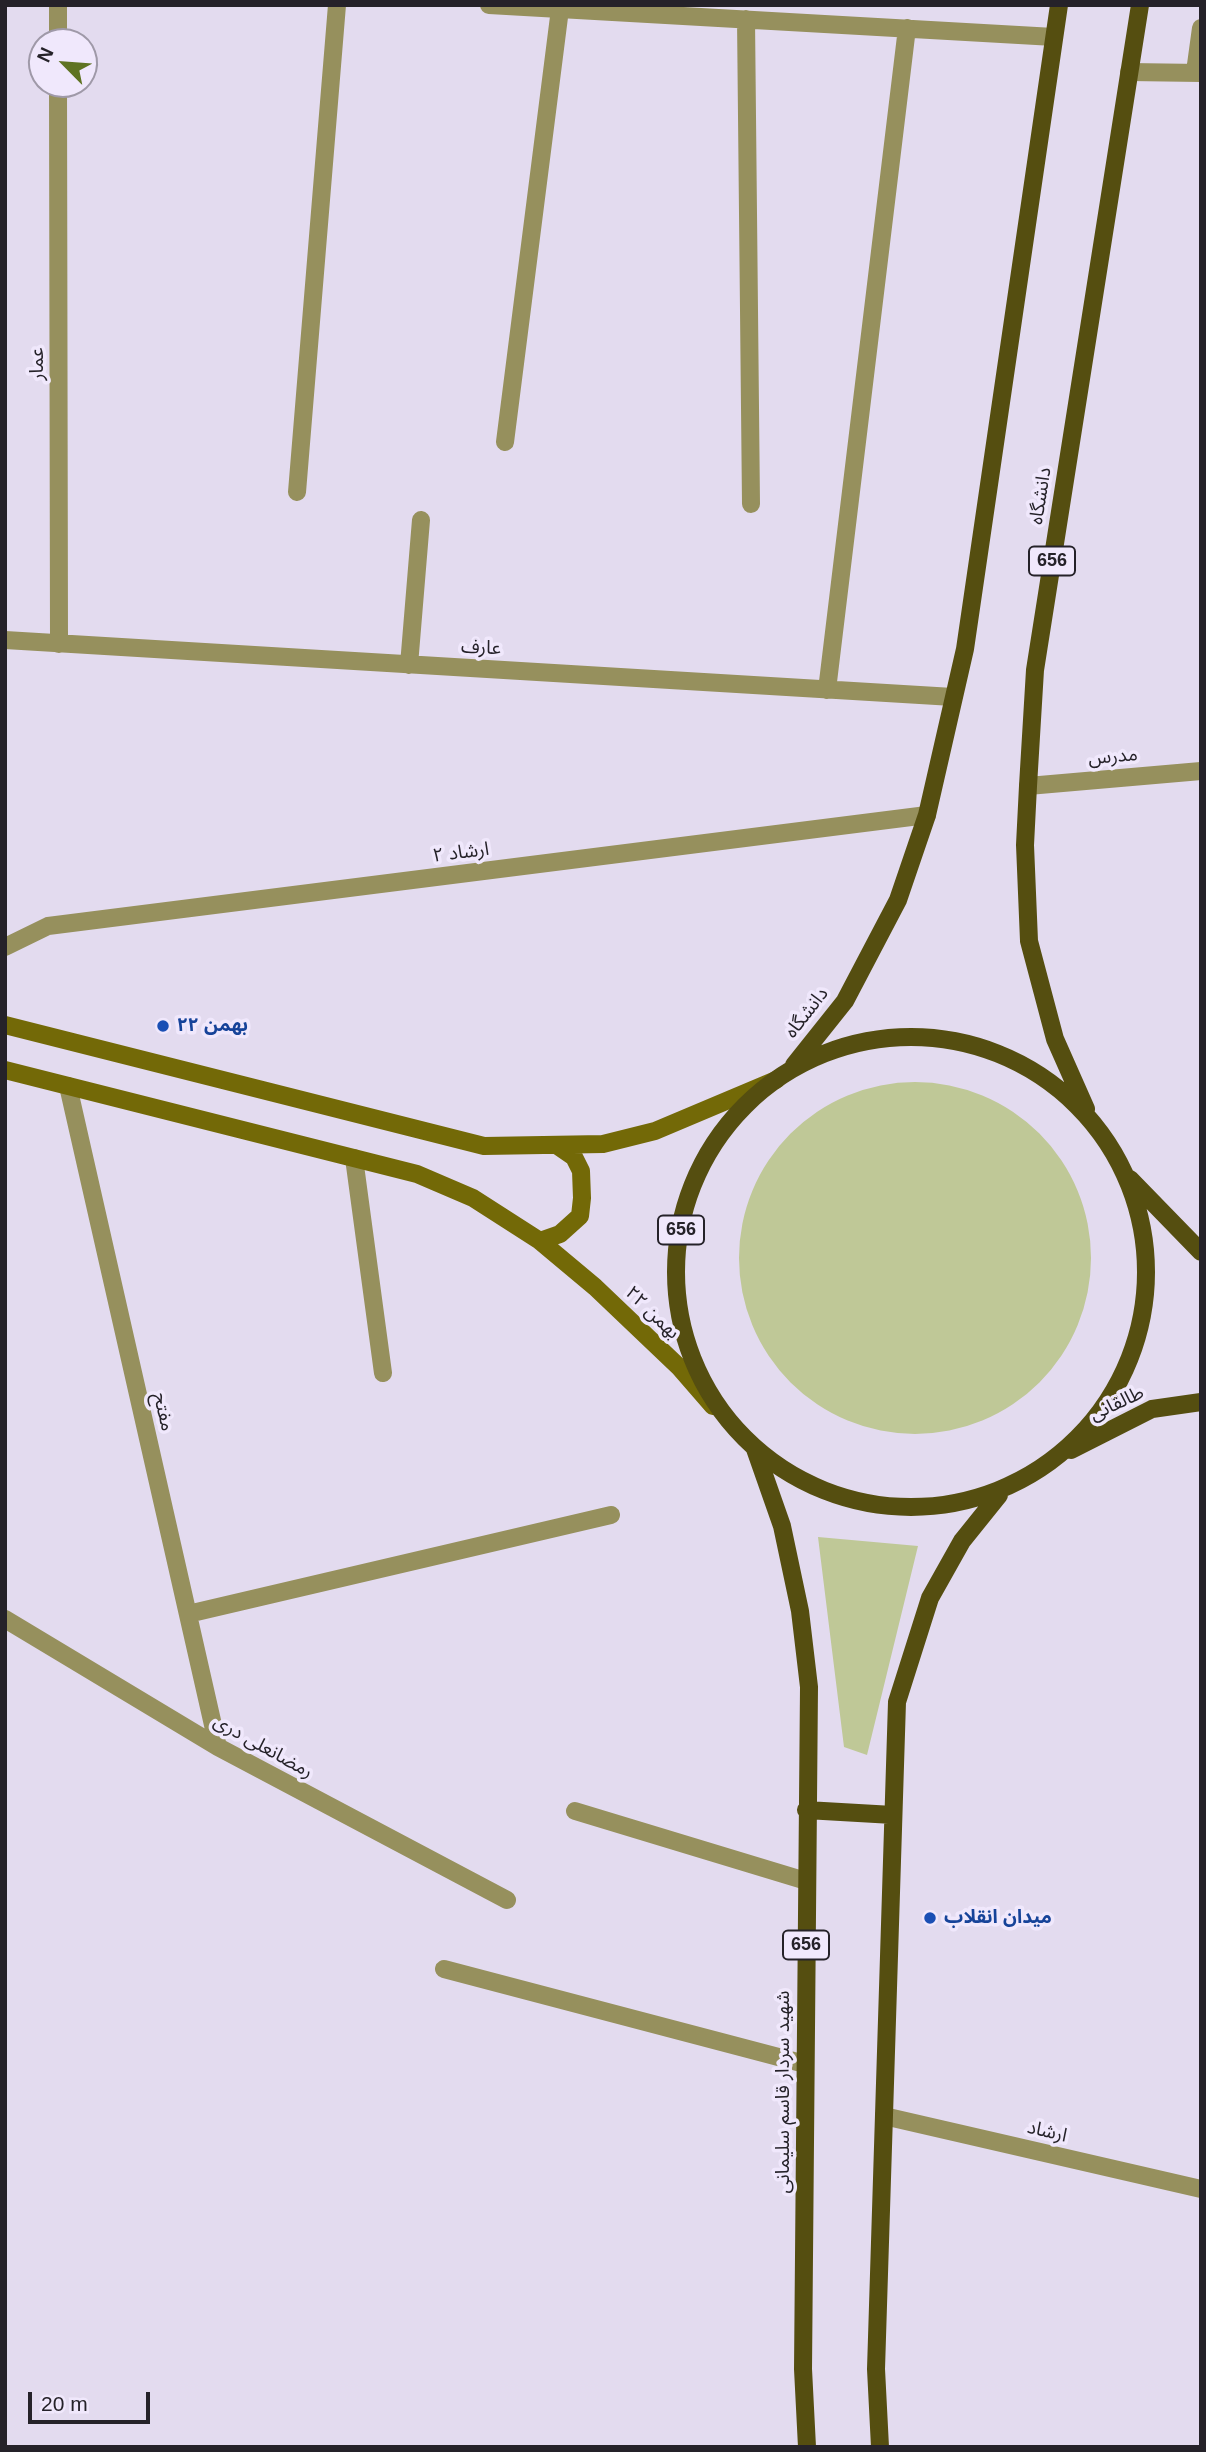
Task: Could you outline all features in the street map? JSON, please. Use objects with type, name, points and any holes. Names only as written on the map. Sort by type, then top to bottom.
[{"type":"main road","name":"دانشگاه","points":[[794,1065],[845,1001],[898,900],[927,815],[965,649],[1059,5]]},
{"type":"main road","name":"دانشگاه","points":[[1088,1113],[1055,1039],[1029,941],[1025,845],[1035,670],[1140,5]]},
{"type":"main road","name":"656","points":[[880,2447],[876,2369],[897,1702],[930,1598],[962,1541],[999,1495],[1055,1458],[1101,1412],[1130,1358],[1146,1298],[1145,1229],[1122,1169],[1088,1113],[1039,1072],[982,1046],[920,1035],[855,1045],[794,1065],[741,1109],[705,1159],[683,1217],[676,1281],[684,1348],[713,1406],[755,1449],[810,1487],[871,1503],[935,1509],[999,1495]]},
{"type":"main road","points":[[1122,1169],[1201,1252]]},
{"type":"main road","name":"طالقانی","points":[[1055,1458],[1152,1409],[1201,1402]]},
{"type":"main road","name":"شهید سردار قاسم سلیمانی","points":[[755,1449],[782,1526],[800,1611],[809,1687],[803,2369],[807,2447]]},
{"type":"main road","points":[[806,1810],[893,1815]]},
{"type":"street","points":[[58,5],[58,28]]},
{"type":"street","points":[[297,492],[337,5]]},
{"type":"street","points":[[489,5],[1054,37]]},
{"type":"street","points":[[505,442],[560,9]]},
{"type":"street","points":[[746,19],[751,504]]},
{"type":"street","points":[[1129,72],[1198,72],[1201,28]]},
{"type":"street","points":[[827,690],[907,29]]},
{"type":"street","name":"عمار","points":[[58,98],[59,644]]},
{"type":"street","points":[[409,665],[421,520]]},
{"type":"street","name":"عارف","points":[[5,640],[953,697]]},
{"type":"street","name":"مدرس","points":[[1028,786],[1201,771]]},
{"type":"street","name":"ارشاد ۲","points":[[5,947],[48,926],[927,815]]},
{"type":"street","points":[[5,1025],[484,1146],[603,1144],[655,1131],[776,1080]]},
{"type":"street","name":"۲۲ بهمن","points":[[5,1070],[417,1174],[473,1198],[540,1241],[605,1296],[680,1368],[713,1406]]},
{"type":"street","name":"مفتح","points":[[68,1086],[218,1747]]},
{"type":"street","points":[[540,1241],[560,1234],[580,1216],[581,1171],[573,1157],[558,1146]]},
{"type":"street","points":[[354,1158],[383,1373]]},
{"type":"street","points":[[188,1614],[611,1515]]},
{"type":"street","name":"رمضانعلی دری","points":[[5,1619],[218,1747],[507,1900]]},
{"type":"street","points":[[575,1811],[806,1881]]},
{"type":"street","points":[[444,1969],[805,2064]]},
{"type":"street","name":"ارشاد","points":[[884,2116],[1201,2189]]},
{"type":"green space","points":[[915,1082],[966,1090],[998,1103],[1027,1122],[1051,1146],[1070,1175],[1083,1207],[1091,1258],[1083,1309],[1070,1341],[1051,1370],[1027,1394],[998,1413],[966,1426],[915,1434],[864,1426],[832,1413],[803,1394],[779,1370],[760,1341],[747,1309],[739,1258],[747,1207],[760,1175],[779,1146],[803,1122],[832,1103],[864,1090]]},
{"type":"green space","points":[[818,1537],[918,1546],[867,1755],[844,1747]]},
{"type":"place","name":"۲۲ بهمن","points":[[163,1026]]},
{"type":"place","name":"میدان انقلاب","points":[[930,1918]]}]
